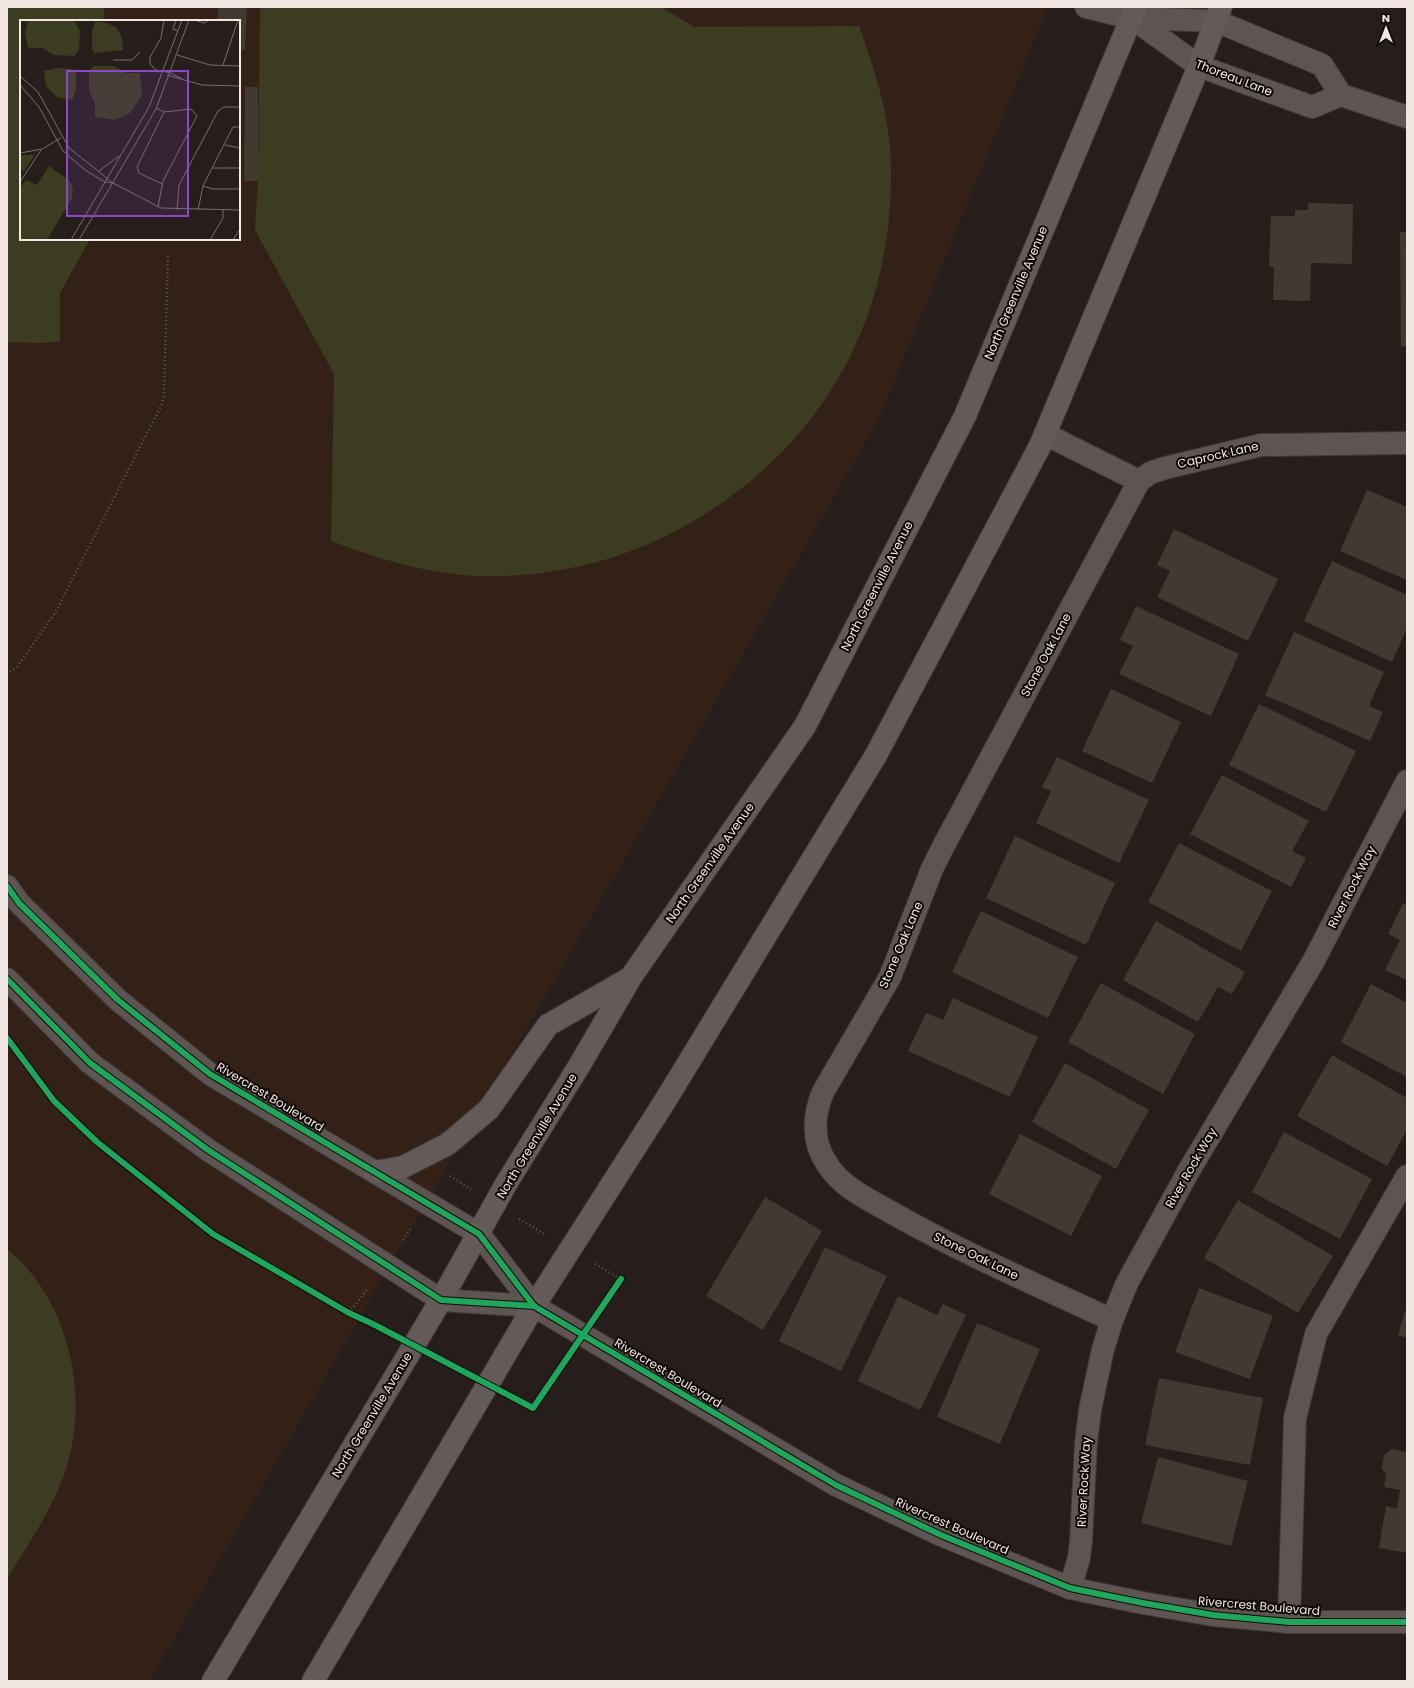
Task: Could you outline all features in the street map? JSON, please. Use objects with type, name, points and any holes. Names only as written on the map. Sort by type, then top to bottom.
[{"type":"main road","name":"North Greenville Avenue","points":[[213,1681],[441,1300],[495,1204],[631,977],[805,726],[965,416],[1134,12]]},
{"type":"main road","points":[[313,1681],[534,1306],[665,1100],[876,755],[1040,446],[1199,66],[1218,14]]},
{"type":"main road","points":[[375,1172],[403,1167],[448,1144],[489,1109],[548,1025],[631,977]]},
{"type":"street","points":[[1086,7],[1134,12],[1218,14],[1322,65],[1341,95],[1407,117]]},
{"type":"street","name":"Thoreau Lane","points":[[1134,12],[1199,66],[1312,107],[1341,95]]},
{"type":"street","points":[[1045,434],[1139,481]]},
{"type":"street","name":"Caprock Lane","points":[[1139,481],[1150,473],[1165,468],[1261,445],[1407,443]]},
{"type":"street","name":"Stone Oak Lane","points":[[1112,1320],[937,1238],[846,1185],[826,1164],[815,1134],[815,1119],[818,1104],[823,1092],[890,977],[932,869],[944,845],[1139,481]]},
{"type":"street","name":"River Rock Way","points":[[1070,1588],[1080,1552],[1086,1443],[1090,1410],[1103,1349],[1112,1320],[1127,1283],[1188,1172],[1313,962],[1407,781]]},
{"type":"street","name":"Rivercrest Boulevard","points":[[7,886],[19,903],[118,1000],[210,1074],[479,1234],[534,1306],[836,1485],[941,1535],[1070,1588],[1136,1602],[1213,1615],[1289,1622],[1407,1622]]},
{"type":"street","name":"Rivercrest Boulevard","points":[[7,980],[90,1063],[208,1150],[441,1300],[534,1306]]},
{"type":"street","points":[[1289,1622],[1295,1418],[1316,1334],[1407,1176]]},
{"type":"path","points":[[7,674],[17,667],[55,612],[162,406],[164,394],[168,255]]},
{"type":"path","points":[[449,1175],[619,1282]]},
{"type":"path","points":[[344,1310],[355,1316]]},
{"type":"shaded area","points":[[7,7],[1048,7],[879,419],[150,1681],[7,1681]]},
{"type":"shaded area","points":[[7,7],[103,7],[104,20],[20,20],[20,240],[89,240],[60,293],[60,341],[42,343],[7,342]]},
{"type":"shaded area","points":[[260,7],[661,7],[694,27],[859,26],[881,94],[888,129],[891,165],[889,220],[880,273],[865,322],[844,369],[816,412],[782,452],[742,488],[697,519],[646,545],[592,563],[536,574],[508,576],[460,575],[422,569],[367,554],[331,541],[334,374],[255,230],[258,181]]},
{"type":"shaded area","points":[[7,1249],[27,1269],[44,1292],[58,1317],[67,1344],[73,1373],[76,1402],[74,1430],[69,1458],[58,1490],[34,1536],[7,1579]]},
{"type":"building","points":[[218,7],[247,8],[245,50],[240,50],[240,20],[217,20]]},
{"type":"building","points":[[245,87],[258,87],[258,181],[244,181]]},
{"type":"building","points":[[1308,203],[1353,204],[1352,264],[1311,263],[1310,301],[1273,300],[1274,267],[1269,267],[1271,216],[1295,216],[1295,210],[1308,210]]},
{"type":"building","points":[[1400,232],[1407,232],[1407,346],[1401,347]]},
{"type":"building","points":[[1367,490],[1407,507],[1407,580],[1340,551]]},
{"type":"building","points":[[1174,529],[1278,579],[1248,641],[1157,597],[1170,571],[1157,565]]},
{"type":"building","points":[[1332,561],[1407,595],[1407,628],[1392,662],[1304,621]]},
{"type":"building","points":[[1136,606],[1239,654],[1211,716],[1119,674],[1133,646],[1120,640]]},
{"type":"building","points":[[1294,632],[1384,672],[1369,706],[1383,712],[1370,741],[1265,695]]},
{"type":"building","points":[[1111,689],[1181,722],[1152,783],[1082,751]]},
{"type":"building","points":[[1259,704],[1356,751],[1326,812],[1229,765]]},
{"type":"building","points":[[1057,757],[1149,800],[1119,863],[1036,823],[1051,791],[1042,787]]},
{"type":"building","points":[[1222,775],[1309,821],[1292,851],[1306,858],[1291,887],[1190,834]]},
{"type":"building","points":[[1015,836],[1115,883],[1086,945],[986,898]]},
{"type":"building","points":[[1179,843],[1272,891],[1241,951],[1148,902]]},
{"type":"building","points":[[1403,903],[1407,905],[1407,980],[1385,970],[1400,940],[1388,934]]},
{"type":"building","points":[[981,911],[1078,957],[1048,1018],[952,972]]},
{"type":"building","points":[[1156,921],[1245,972],[1232,994],[1218,987],[1198,1022],[1123,980]]},
{"type":"building","points":[[1101,983],[1195,1034],[1163,1094],[1068,1042]]},
{"type":"building","points":[[1371,984],[1407,1003],[1407,1077],[1341,1042]]},
{"type":"building","points":[[953,998],[1038,1037],[1010,1097],[908,1051],[926,1013],[943,1020]]},
{"type":"building","points":[[1332,1055],[1407,1098],[1407,1130],[1387,1166],[1297,1116]]},
{"type":"building","points":[[1065,1063],[1149,1110],[1116,1169],[1032,1122]]},
{"type":"building","points":[[1284,1132],[1372,1179],[1340,1239],[1252,1192]]},
{"type":"building","points":[[1020,1134],[1102,1176],[1071,1236],[989,1194]]},
{"type":"building","points":[[765,1197],[822,1231],[763,1330],[706,1296]]},
{"type":"building","points":[[1238,1200],[1333,1256],[1298,1313],[1204,1258]]},
{"type":"building","points":[[825,1247],[887,1276],[841,1371],[779,1341]]},
{"type":"building","points":[[1199,1288],[1273,1316],[1250,1379],[1175,1352]]},
{"type":"building","points":[[898,1296],[937,1315],[943,1304],[966,1315],[920,1410],[858,1381]]},
{"type":"building","points":[[1407,1305],[1407,1338],[1398,1335]]},
{"type":"building","points":[[977,1323],[1040,1349],[1000,1444],[937,1417]]},
{"type":"building","points":[[1159,1378],[1263,1398],[1250,1465],[1145,1445]]},
{"type":"building","points":[[1391,1449],[1407,1452],[1407,1553],[1379,1548],[1386,1506],[1397,1509],[1400,1490],[1384,1487],[1386,1474],[1382,1469],[1384,1455]]},
{"type":"building","points":[[1158,1457],[1248,1481],[1231,1546],[1141,1523]]},
{"type":"cycle path","points":[[7,886],[19,903],[118,1000],[210,1074],[479,1234],[534,1306],[836,1485],[941,1535],[1070,1588],[1213,1615],[1289,1622],[1407,1622]]},
{"type":"cycle path","points":[[7,979],[90,1063],[208,1150],[441,1300],[534,1306]]},
{"type":"cycle path","points":[[7,1038],[54,1101],[97,1142],[213,1234],[349,1313],[373,1324],[533,1408],[621,1279]]}]
